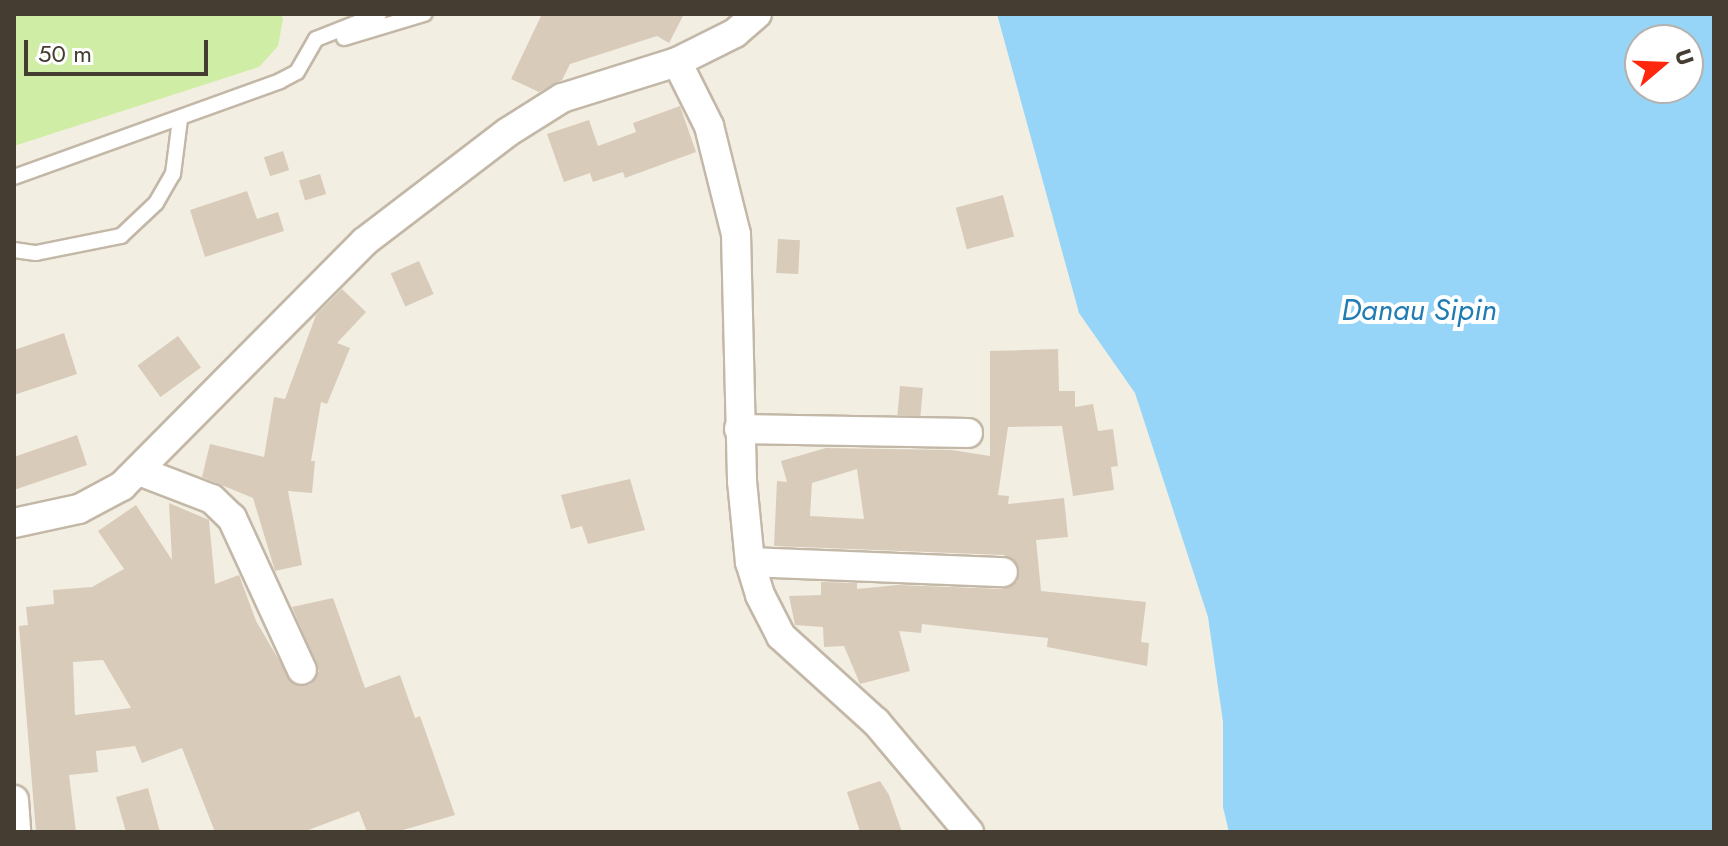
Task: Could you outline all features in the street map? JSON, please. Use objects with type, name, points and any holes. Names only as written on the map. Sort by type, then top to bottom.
[{"type":"street","points":[[14,523],[79,509],[122,486],[364,242],[508,132],[562,98],[677,62],[735,33],[757,14]]},
{"type":"street","points":[[677,62],[709,126],[736,234],[739,429],[750,562],[781,636],[876,722],[969,832]]},
{"type":"street","points":[[739,429],[968,433]]},
{"type":"street","points":[[139,471],[212,499],[232,518],[302,670]]},
{"type":"street","points":[[750,562],[1003,572]]},
{"type":"street","points":[[14,800],[16,832]]},
{"type":"lane","points":[[14,177],[180,119],[297,72],[316,39],[379,14]]},
{"type":"lane","points":[[344,38],[424,14]]},
{"type":"lane","points":[[14,250],[36,253],[121,236],[156,203],[173,174],[180,119]]},
{"type":"green space","points":[[14,14],[281,14],[283,19],[278,46],[259,67],[14,146]]},
{"type":"water","name":"Danau Sipin","points":[[997,14],[1714,14],[1714,832],[1229,832],[1223,807],[1223,722],[1208,617],[1135,393],[1079,313]]},
{"type":"building","points":[[542,14],[684,14],[669,43],[657,36],[570,64],[562,80],[539,92],[511,79]]},
{"type":"building","points":[[680,106],[696,152],[625,178],[623,172],[593,182],[590,173],[564,182],[547,134],[589,120],[598,146],[636,132],[633,123]]},
{"type":"building","points":[[283,151],[289,170],[270,176],[264,157]]},
{"type":"building","points":[[320,174],[326,194],[305,201],[299,180]]},
{"type":"building","points":[[247,191],[257,219],[278,212],[284,231],[205,257],[190,210]]},
{"type":"building","points":[[1003,195],[1014,237],[967,249],[956,208]]},
{"type":"building","points":[[778,239],[800,240],[798,274],[776,273]]},
{"type":"building","points":[[419,261],[434,294],[405,306],[391,274]]},
{"type":"building","points":[[342,289],[366,312],[337,343],[350,348],[327,404],[321,402],[311,461],[315,461],[312,493],[288,491],[302,565],[275,571],[253,498],[202,477],[210,444],[264,457],[274,397],[285,399],[316,315]]},
{"type":"building","points":[[64,333],[77,374],[14,395],[14,350]]},
{"type":"building","points":[[178,336],[201,368],[160,397],[138,365]]},
{"type":"building","points":[[1058,349],[1059,391],[1075,391],[1075,407],[1093,404],[1098,431],[1113,429],[1118,466],[1111,467],[1114,490],[1073,496],[1062,426],[1008,427],[998,495],[1009,496],[1008,504],[1064,498],[1068,537],[1036,540],[1041,591],[1146,602],[1141,642],[1149,643],[1147,666],[1047,647],[1048,638],[922,624],[921,633],[899,631],[910,671],[860,684],[844,646],[824,647],[823,627],[795,625],[789,596],[821,595],[821,582],[857,583],[857,589],[898,585],[1003,589],[1017,582],[1018,565],[1004,555],[774,546],[777,481],[787,482],[781,461],[826,448],[952,450],[990,456],[990,351]],"holes":[[[857,469],[864,519],[810,516],[812,483]]]},
{"type":"building","points":[[900,386],[923,388],[920,417],[897,415]]},
{"type":"building","points":[[77,435],[87,465],[14,490],[14,457]]},
{"type":"building","points":[[630,479],[645,530],[588,544],[582,526],[571,529],[561,495]]},
{"type":"building","points":[[169,503],[209,520],[215,584],[239,575],[256,621],[293,684],[310,685],[319,671],[292,607],[333,598],[365,688],[400,675],[415,718],[420,716],[455,815],[396,832],[367,832],[359,811],[303,832],[215,832],[182,748],[142,763],[135,746],[96,751],[98,772],[69,775],[76,832],[36,832],[19,626],[28,625],[26,607],[54,604],[53,590],[92,587],[124,569],[98,531],[136,505],[172,560]],"holes":[[[103,660],[131,708],[75,715],[73,662]]]},
{"type":"building","points":[[880,781],[889,795],[902,832],[860,832],[847,792]]},
{"type":"building","points":[[148,788],[160,832],[126,832],[116,797]]}]
